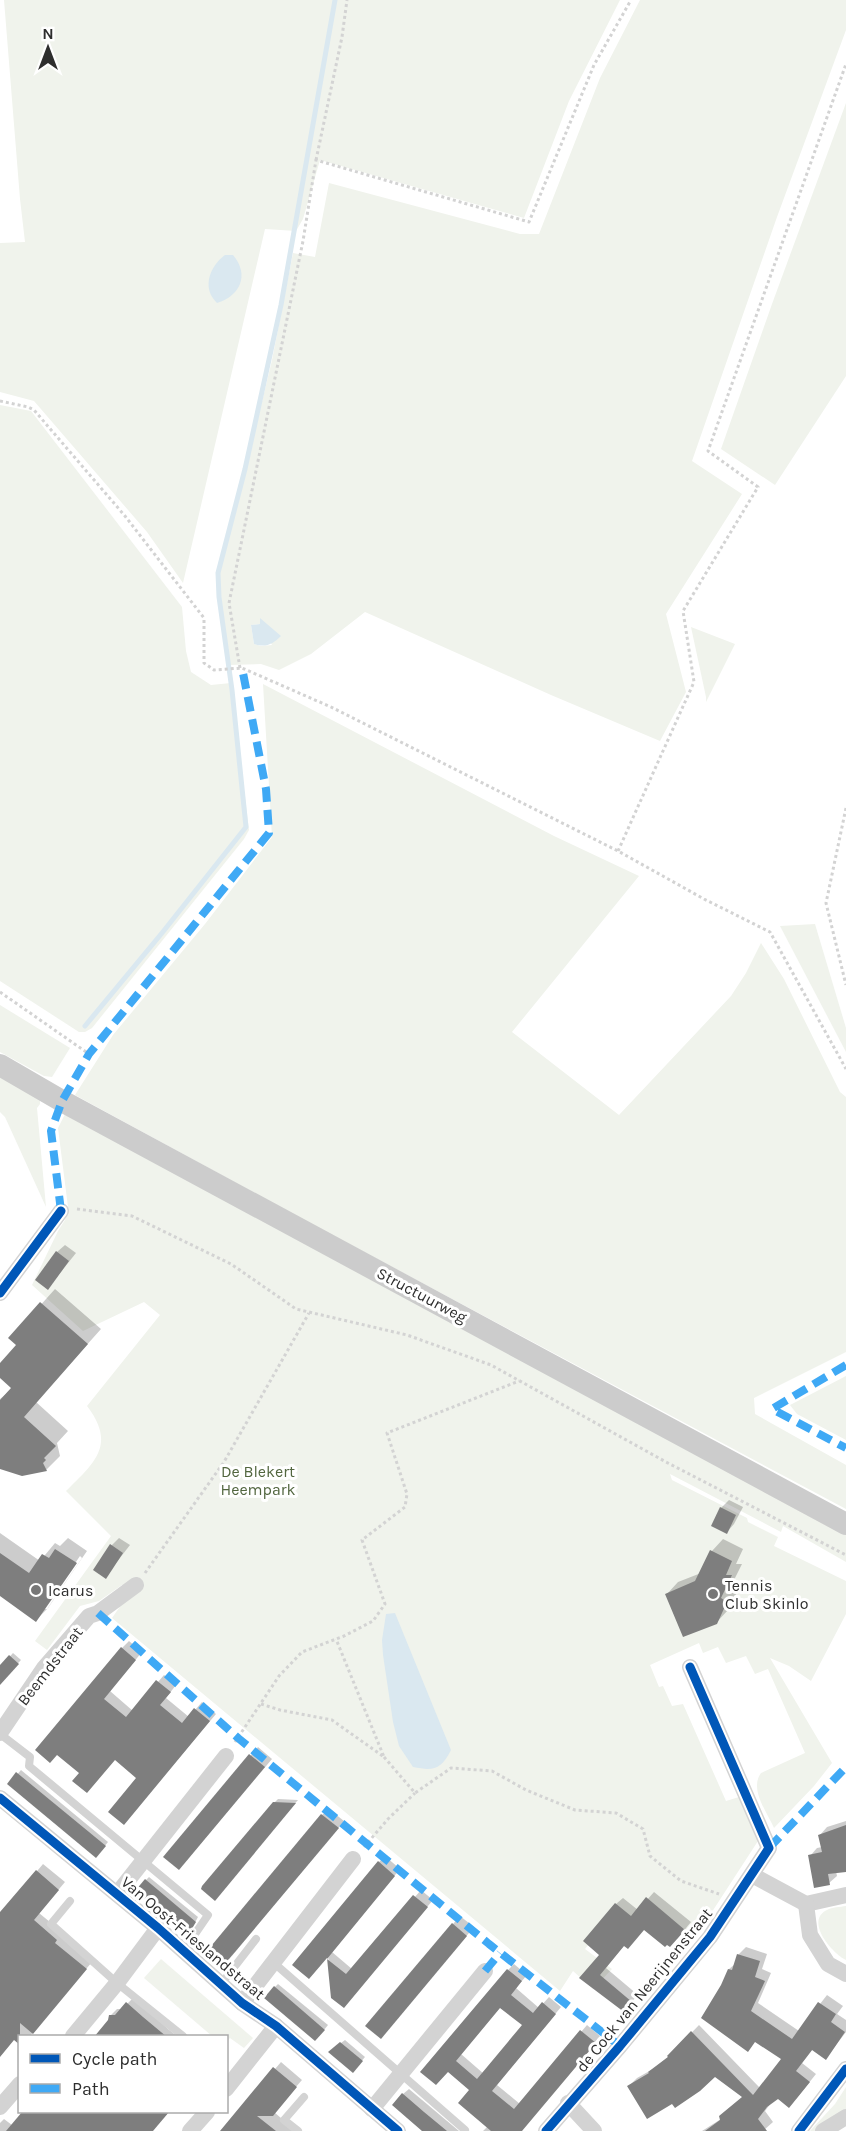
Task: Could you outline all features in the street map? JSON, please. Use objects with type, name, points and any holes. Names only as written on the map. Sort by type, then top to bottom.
[{"type":"main road","name":"Structuurweg","points":[[0,1065],[62,1101],[846,1524]]},
{"type":"street","points":[[0,1293],[61,1210]]},
{"type":"street","name":"Beemdstraat","points":[[0,1734],[44,1668],[89,1616],[98,1613],[136,1585]]},
{"type":"street","name":"de Cock van Neerijnenstraat","points":[[546,2131],[710,1937],[769,1848],[690,1667]]},
{"type":"street","name":"Van Oost-Frieslandstraat","points":[[144,1861],[226,1756]]},
{"type":"street","name":"Van Oost-Frieslandstraat","points":[[0,1798],[159,1928],[242,2003],[276,2026],[393,2129]]},
{"type":"street","name":"Van Oost-Frieslandstraat","points":[[242,2003],[353,1860]]},
{"type":"street","points":[[117,1894],[144,1861]]},
{"type":"street","points":[[752,1875],[806,1904],[846,1895]]},
{"type":"street","points":[[806,1904],[810,1935],[828,1964],[846,1974]]},
{"type":"street","points":[[75,2035],[159,1928]]},
{"type":"street","points":[[372,2109],[485,1971]]},
{"type":"street","points":[[229,2080],[276,2026]]},
{"type":"street","points":[[800,2131],[846,2068]]},
{"type":"street","points":[[0,2108],[18,2086]]},
{"type":"street","points":[[568,2103],[594,2131]]},
{"type":"street","points":[[190,2131],[206,2113]]},
{"type":"street","points":[[823,2131],[846,2117]]},
{"type":"lane","name":"Van Oost-Frieslandstraat","points":[[0,1734],[30,1757],[29,1766],[144,1861]]},
{"type":"lane","points":[[144,1861],[208,1915],[195,1934]]},
{"type":"lane","points":[[70,1901],[51,1924],[117,1983],[181,2035]]},
{"type":"lane","points":[[221,1984],[256,1939]]},
{"type":"lane","points":[[274,1963],[401,2072],[464,2131]]},
{"type":"lane","points":[[298,2131],[284,2120],[304,2097]]},
{"type":"path","points":[[240,668],[229,603],[303,241],[347,0]]},
{"type":"path","points":[[316,160],[529,222],[594,65],[631,0]]},
{"type":"path","points":[[618,851],[694,682],[683,611],[758,487],[708,451],[846,64]]},
{"type":"path","points":[[0,401],[34,410],[125,516],[204,618],[204,663],[214,670],[240,668],[331,706],[618,851],[770,933],[846,1069]]},
{"type":"path","points":[[846,808],[826,903],[846,985]]},
{"type":"path","points":[[0,992],[89,1054]]},
{"type":"path","points":[[61,1210],[65,1208],[132,1216],[231,1264],[296,1309],[407,1335],[491,1365],[676,1468],[846,1555]]},
{"type":"path","points":[[136,1585],[224,1462],[309,1313]]},
{"type":"path","points":[[226,1756],[279,1677],[302,1652],[373,1621],[385,1604],[362,1540],[405,1507],[407,1494],[387,1433],[519,1381]]},
{"type":"path","points":[[336,1639],[384,1757]]},
{"type":"path","points":[[261,1704],[332,1720],[384,1757],[415,1793]]},
{"type":"path","points":[[353,1860],[388,1819],[415,1793],[451,1768],[492,1771],[526,1790],[575,1810],[616,1813],[643,1829],[650,1856],[681,1881],[735,1900]]},
{"type":"green space","points":[[4,0],[620,0],[569,101],[524,218],[320,160],[303,219],[296,231],[265,229],[183,583],[147,532],[34,401],[0,392],[0,243],[25,242]]},
{"type":"green space","points":[[640,0],[846,0],[846,30],[777,217],[692,461],[742,494],[666,614],[686,692],[660,741],[365,612],[311,654],[279,670],[261,664],[228,665],[218,575],[272,360],[293,253],[315,257],[329,183],[520,234],[539,234],[600,78]],"holes":[[[260,624],[272,645],[254,644],[251,625]]]},
{"type":"green space","points":[[846,103],[846,376],[775,485],[721,449]]},
{"type":"green space","points":[[0,405],[31,411],[182,607],[186,651],[191,672],[211,685],[231,683],[249,830],[92,1028],[85,1032],[79,1032],[0,981]]},
{"type":"green space","points":[[691,627],[735,644],[706,702],[706,697]]},
{"type":"green space","points":[[263,684],[554,836],[639,876],[512,1032],[619,1115],[731,996],[761,943],[784,979],[840,1092],[846,1097],[846,1352],[754,1398],[755,1414],[846,1465],[846,1509],[75,1095],[113,1035],[205,924],[272,837]]},
{"type":"green space","points":[[815,924],[846,1028],[846,1052],[780,926]]},
{"type":"green space","points":[[0,1005],[70,1048],[52,1077],[44,1076],[0,1052]]},
{"type":"green space","points":[[0,1076],[40,1099],[37,1108],[46,1207],[5,1117],[0,1112]]},
{"type":"green space","name":"De Blekert Heempark","points":[[65,1114],[846,1534],[846,1562],[783,1526],[781,1532],[670,1474],[672,1480],[747,1518],[748,1522],[778,1537],[774,1546],[846,1581],[846,1614],[811,1681],[789,1666],[770,1658],[832,1763],[814,1786],[774,1828],[760,1801],[758,1779],[761,1773],[805,1753],[768,1669],[755,1674],[746,1656],[726,1663],[718,1647],[703,1653],[699,1643],[650,1665],[659,1687],[663,1686],[672,1706],[683,1704],[726,1801],[739,1797],[758,1841],[695,1938],[659,1911],[644,1930],[618,1908],[585,1949],[612,1969],[593,1989],[573,1971],[560,1991],[112,1618],[135,1585],[122,1585],[99,1601],[80,1606],[47,1650],[35,1641],[111,1536],[66,1491],[93,1462],[101,1443],[96,1420],[87,1406],[160,1315],[144,1302],[83,1331],[32,1285],[65,1220],[68,1207],[58,1128]]},
{"type":"green space","points":[[846,1376],[846,1440],[797,1414],[790,1405]]},
{"type":"green space","points":[[846,1906],[846,1960],[828,1944],[819,1929],[818,1922],[827,1910]]},
{"type":"green space","points":[[161,1959],[253,2038],[244,2048],[230,2038],[228,2040],[228,2035],[211,2035],[144,1978]]},
{"type":"green space","points":[[846,2087],[846,2112],[816,2131],[810,2131],[835,2104]]},
{"type":"shaded area","points":[[225,255],[233,255],[238,263],[241,270],[240,284],[232,295],[217,303],[209,291],[209,278],[215,265]]},
{"type":"shaded area","points":[[260,618],[281,636],[262,646],[254,644],[251,625],[260,624]]},
{"type":"shaded area","points":[[395,1613],[451,1750],[444,1762],[436,1768],[413,1767],[399,1746],[393,1722],[382,1640],[386,1614]]},
{"type":"building","points":[[56,1251],[69,1261],[48,1290],[35,1280]]},
{"type":"building","points":[[40,1302],[88,1344],[24,1417],[56,1446],[44,1458],[46,1460],[43,1463],[47,1471],[22,1476],[0,1469],[0,1400],[11,1388],[0,1378],[0,1363],[16,1345],[8,1338]]},
{"type":"building","points":[[720,1507],[736,1515],[727,1534],[711,1526]]},
{"type":"building","points":[[110,1544],[123,1553],[106,1579],[93,1570]]},
{"type":"building","points":[[55,1549],[77,1563],[36,1622],[0,1596],[0,1553],[29,1573],[42,1554],[49,1558]]},
{"type":"building","points":[[710,1550],[732,1561],[726,1575],[732,1575],[721,1598],[727,1602],[717,1624],[683,1637],[665,1594],[695,1581]]},
{"type":"building","points":[[121,1647],[136,1660],[104,1699],[126,1717],[156,1680],[171,1692],[160,1705],[182,1723],[194,1708],[210,1721],[124,1825],[108,1812],[136,1778],[115,1760],[87,1793],[72,1781],[79,1773],[57,1755],[50,1763],[35,1750]]},
{"type":"building","points":[[9,1655],[19,1664],[0,1685],[0,1665]]},
{"type":"building","points":[[249,1754],[265,1767],[179,1870],[163,1857]]},
{"type":"building","points":[[16,1772],[106,1846],[96,1858],[7,1784]]},
{"type":"building","points":[[273,1802],[296,1803],[215,1901],[201,1889],[202,1886]]},
{"type":"building","points":[[321,1814],[339,1828],[224,1965],[207,1951]]},
{"type":"building","points":[[846,1825],[846,1872],[828,1874],[830,1885],[814,1888],[808,1855],[822,1852],[818,1835]]},
{"type":"building","points":[[378,1861],[395,1876],[309,1979],[292,1965]]},
{"type":"building","points":[[36,1870],[59,1890],[34,1920],[57,1940],[55,1943],[87,1969],[33,2034],[20,2023],[18,2043],[14,2040],[0,2057],[0,1912]]},
{"type":"building","points":[[145,1879],[196,1922],[188,1935],[135,1891]]},
{"type":"building","points":[[413,1895],[428,1907],[344,2008],[331,1998],[327,1959],[346,1974]]},
{"type":"building","points":[[646,1897],[685,1930],[670,1947],[667,1945],[665,1947],[644,1930],[628,1949],[624,1946],[600,1975],[632,2002],[624,2012],[579,1978],[599,1955],[583,1941],[615,1903],[631,1916]]},
{"type":"building","points":[[452,1923],[467,1936],[381,2039],[365,2026]]},
{"type":"building","points":[[737,1954],[760,1961],[755,1977],[765,1981],[751,2011],[792,2039],[818,2002],[836,2014],[831,2022],[845,2032],[826,2060],[812,2050],[796,2071],[810,2082],[789,2108],[778,2099],[767,2107],[758,2119],[767,2131],[705,2131],[720,2120],[719,2116],[742,2097],[715,2077],[700,2091],[675,2108],[672,2104],[647,2119],[627,2086],[649,2073],[668,2057],[691,2031],[753,2095],[781,2059],[755,2042],[748,2052],[701,2018],[728,1969],[732,1970]]},
{"type":"building","points":[[507,1969],[522,1981],[511,1995],[533,2013],[542,2002],[556,2014],[492,2091],[514,2109],[580,2030],[596,2043],[522,2131],[491,2131],[458,2103],[469,2090],[448,2072],[436,2085],[420,2072]],"holes":[[[500,2008],[522,2025],[477,2079],[456,2061]]]},
{"type":"building","points":[[274,1986],[325,2030],[315,2041],[264,1998]]},
{"type":"building","points":[[126,2002],[165,2035],[96,2035],[108,2020],[109,2015],[115,2015]]},
{"type":"building","points":[[340,2042],[363,2061],[353,2073],[328,2052]]},
{"type":"building","points":[[273,2067],[297,2087],[273,2116],[257,2116],[276,2131],[220,2131]]},
{"type":"building","points":[[402,2093],[447,2131],[422,2131],[392,2105]]},
{"type":"building","points":[[21,2113],[168,2113],[153,2131],[6,2131]]},
{"type":"waterway","points":[[85,1026],[246,827],[218,573],[245,469],[281,305],[335,0]]},
{"type":"marked path","points":[[61,1211],[51,1131],[62,1101],[89,1054],[269,833],[266,789],[242,668]]},
{"type":"marked path","points":[[846,1365],[772,1409],[846,1448]]},
{"type":"marked path","points":[[98,1613],[238,1738],[489,1944],[620,2046]]},
{"type":"marked path","points":[[769,1848],[846,1767]]},
{"type":"marked path","points":[[485,1971],[500,1953]]},
{"type":"cycle path","points":[[0,1293],[61,1211]]},
{"type":"cycle path","points":[[546,2131],[710,1937],[769,1848],[690,1667]]},
{"type":"cycle path","points":[[0,1798],[158,1928],[242,2003],[276,2026],[398,2131]]},
{"type":"cycle path","points":[[799,2131],[846,2069]]},
{"type":"place","name":"Icarus","points":[[36,1590]]},
{"type":"place","name":"Tennis Club Skinlo","points":[[713,1594]]}]
